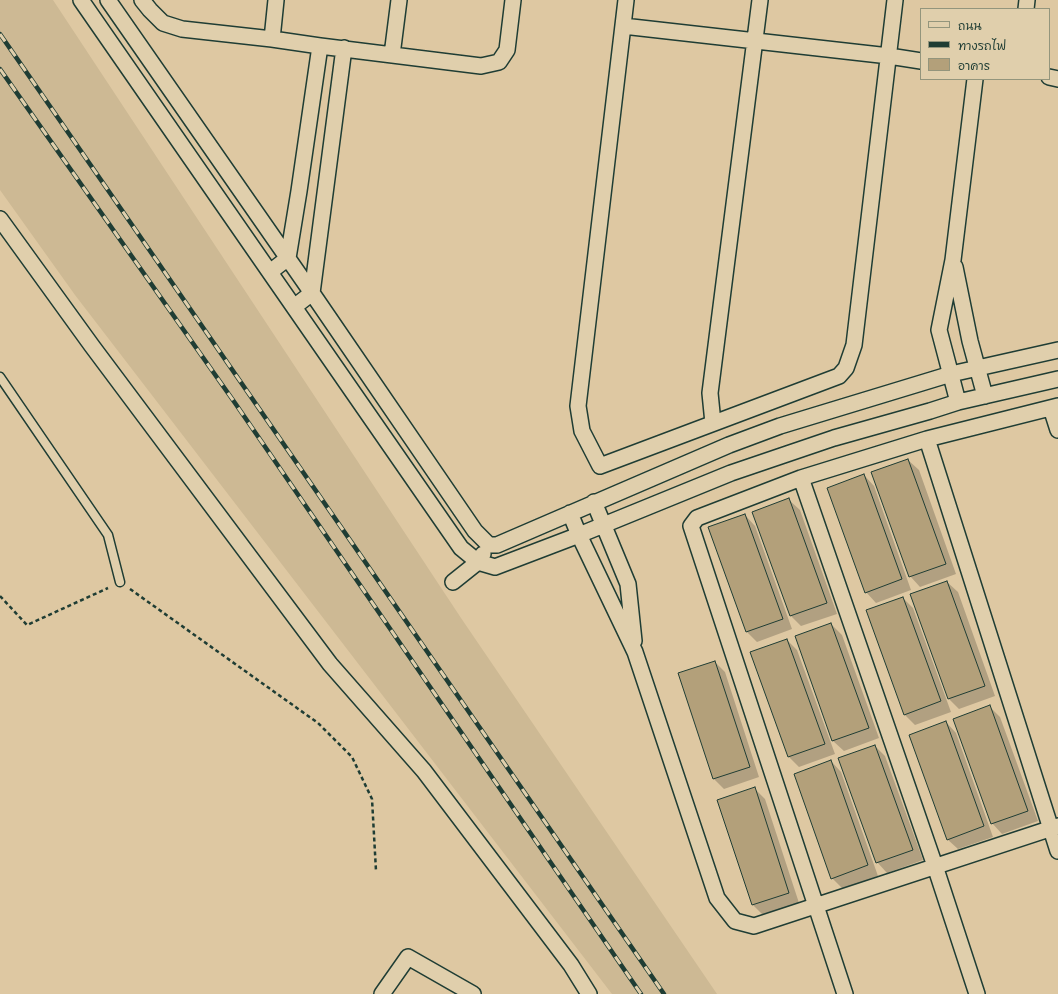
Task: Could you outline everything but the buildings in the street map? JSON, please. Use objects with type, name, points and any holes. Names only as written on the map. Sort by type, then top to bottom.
[{"type":"street","points":[[81,0],[461,548],[478,562],[495,567],[579,536],[731,473],[834,438],[958,402],[1058,379]]},
{"type":"street","points":[[108,0],[288,258],[475,531],[489,545],[497,545],[743,439],[780,426],[951,374],[1058,350]]},
{"type":"street","points":[[272,38],[276,0]]},
{"type":"street","points":[[392,55],[398,0]]},
{"type":"street","points":[[148,3],[163,23],[182,28],[272,38],[320,46],[481,66],[499,62],[507,50],[513,0]]},
{"type":"street","points":[[626,0],[578,406],[582,431],[600,466],[839,376],[846,368],[854,345],[895,0]]},
{"type":"street","points":[[714,423],[710,393],[760,0]]},
{"type":"street","points":[[623,26],[920,61]]},
{"type":"street","points":[[270,272],[288,258],[320,46]]},
{"type":"street","points":[[294,307],[312,293],[344,48]]},
{"type":"street","points":[[958,402],[940,330],[953,260],[975,80]]},
{"type":"street","points":[[0,219],[92,346],[330,664],[424,771],[571,965],[589,994]]},
{"type":"street","points":[[953,260],[970,341],[985,396]]},
{"type":"street","points":[[845,994],[691,526],[697,518],[801,478],[927,439],[1054,407],[1058,430]]},
{"type":"street","points":[[927,439],[1054,827],[1058,851]]},
{"type":"street","points":[[801,478],[935,866],[977,994]]},
{"type":"street","points":[[594,502],[628,584],[635,652]]},
{"type":"street","points":[[570,513],[579,536],[635,652],[717,898],[735,921],[754,926],[1054,827]]},
{"type":"street","points":[[453,582],[478,562],[489,545]]},
{"type":"street","points":[[382,994],[408,957],[473,994]]},
{"type":"lane","points":[[0,376],[108,535],[120,582]]},
{"type":"path","points":[[0,596],[27,625],[120,582],[318,723],[352,757],[372,798],[376,871]]},
{"type":"shaded area","points":[[0,0],[53,0],[461,618],[717,994],[612,994],[75,295],[0,190]]},
{"type":"railway","points":[[0,34],[664,994]]},
{"type":"railway","points":[[0,69],[235,403],[641,994]]}]
